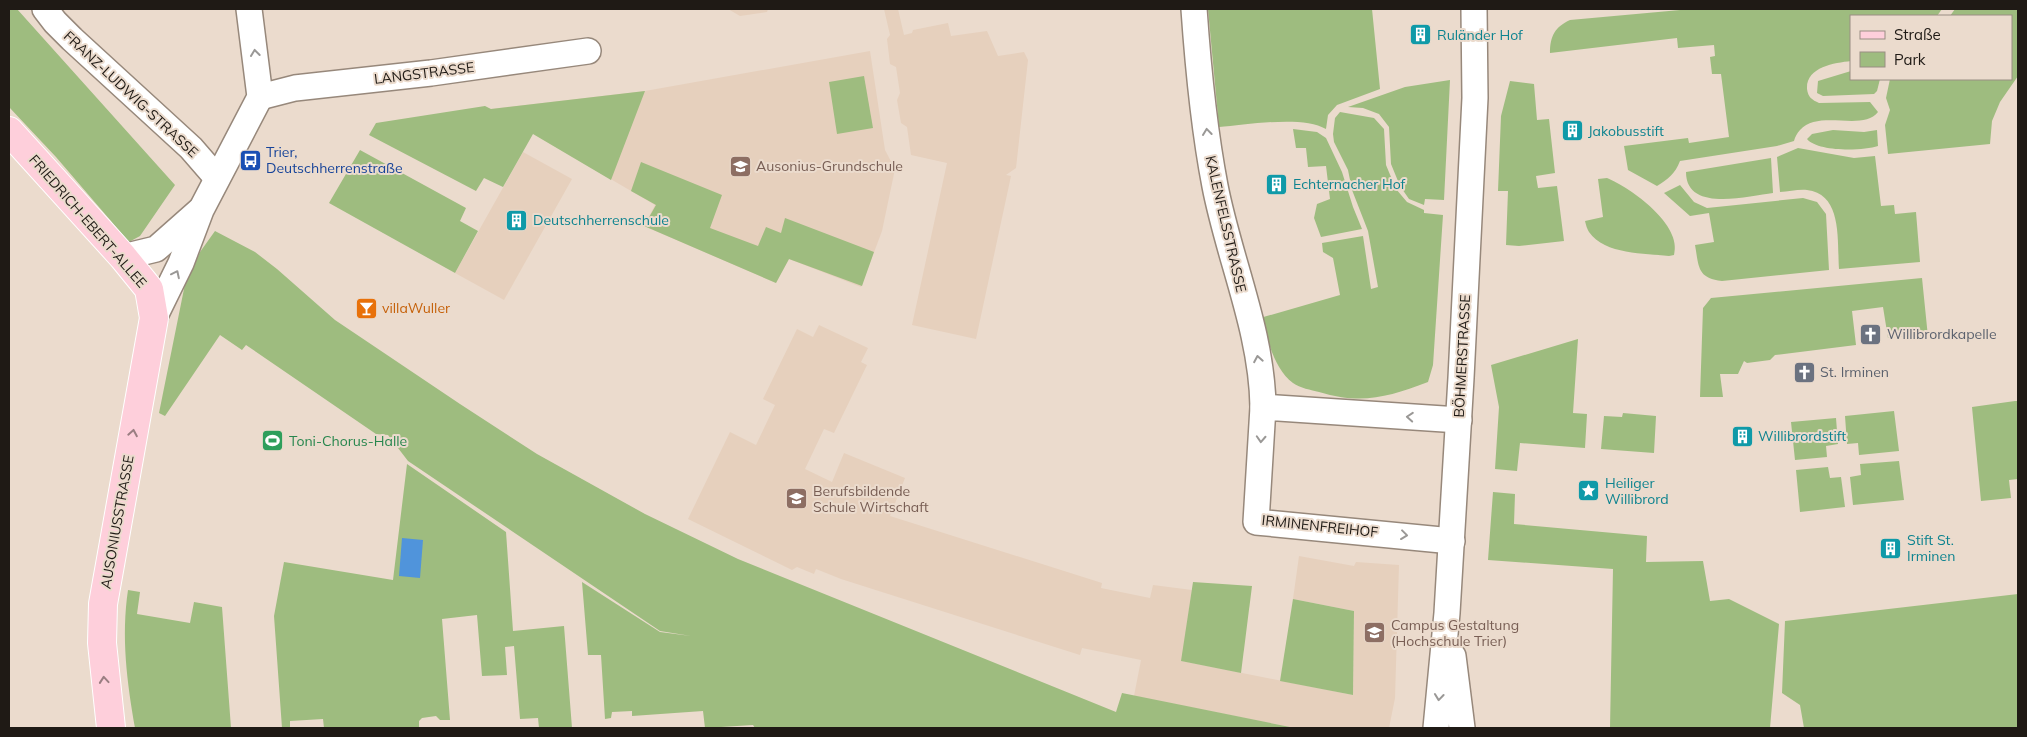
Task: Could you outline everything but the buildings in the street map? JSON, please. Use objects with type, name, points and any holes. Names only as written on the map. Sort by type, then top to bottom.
[{"type":"main road","name":"FRIEDRICH-EBERT-ALLEE","points":[[9,131],[123,257],[148,289],[154,318]]},
{"type":"main road","name":"AUSONIUSSTRASSE","points":[[111,728],[102,643],[103,604],[154,318]]},
{"type":"street","name":"FRANZ-LUDWIG-STRASSE","points":[[45,9],[72,39],[191,148],[217,178]]},
{"type":"street","points":[[154,318],[181,263],[201,210],[260,97],[249,9]]},
{"type":"street","name":"KALENFELSSTRASSE","points":[[1194,9],[1197,50],[1215,186],[1256,345],[1262,381],[1262,407]]},
{"type":"street","name":"BÖHMERSTRASSE","points":[[1436,728],[1448,614],[1459,420],[1475,98],[1474,9]]},
{"type":"street","name":"BÖHMERSTRASSE","points":[[1475,98],[1488,43],[1489,9]]},
{"type":"street","name":"LANGSTRASSE","points":[[260,97],[294,88],[431,73],[588,51]]},
{"type":"street","points":[[123,257],[156,249],[201,210]]},
{"type":"street","points":[[1262,407],[1459,420]]},
{"type":"street","name":"IRMINENFREIHOF","points":[[1262,407],[1256,522],[1452,541]]},
{"type":"street","name":"BÖHMERSTRASSE","points":[[1448,614],[1462,728]]},
{"type":"shaded area","points":[[728,9],[768,9],[767,12],[740,16]]},
{"type":"shaded area","points":[[884,9],[898,9],[904,35],[912,33],[913,30],[948,23],[951,36],[987,31],[998,56],[1024,52],[1028,60],[1016,168],[1006,175],[1011,176],[976,339],[912,325],[947,163],[911,155],[907,127],[901,123],[897,100],[900,93],[896,67],[890,64],[887,39],[890,35]]},
{"type":"shaded area","name":"Ausonius-Grundschule","points":[[870,51],[885,150],[895,169],[882,231],[861,287],[789,259],[776,283],[644,226],[655,205],[491,109],[645,91]]},
{"type":"shaded area","name":"Deutschherrenschule","points":[[523,152],[572,179],[504,300],[455,273]]},
{"type":"shaded area","name":"Berufsbildende Schule Wirtschaft","points":[[819,325],[868,348],[861,362],[867,365],[834,433],[824,429],[805,469],[832,482],[844,453],[905,478],[890,516],[1102,583],[1101,588],[1150,598],[1153,585],[1192,590],[1182,661],[1353,695],[1354,611],[1293,599],[1299,556],[1354,566],[1356,562],[1399,565],[1395,698],[1389,728],[1295,728],[1134,696],[1141,660],[1082,648],[1080,655],[841,579],[816,569],[814,574],[797,567],[792,570],[688,519],[730,432],[756,445],[775,405],[763,399],[797,329],[813,337]]},
{"type":"green space","points":[[9,9],[17,9],[175,185],[140,236],[129,242],[56,157],[9,107]]},
{"type":"green space","points":[[1208,9],[1372,9],[1380,89],[1337,105],[1328,115],[1326,129],[1303,122],[1259,123],[1219,127]]},
{"type":"green space","points":[[1691,9],[1942,9],[1938,15],[1850,15],[1850,61],[1829,65],[1816,71],[1808,82],[1808,94],[1819,103],[1870,102],[1878,112],[1871,118],[1852,121],[1818,121],[1808,124],[1800,130],[1794,141],[1777,146],[1680,161],[1671,176],[1657,186],[1628,170],[1624,146],[1688,138],[1689,143],[1729,137],[1721,74],[1712,74],[1710,57],[1715,56],[1714,45],[1678,48],[1677,38],[1550,53],[1554,33],[1570,20]]},
{"type":"green space","points":[[1955,9],[2018,9],[2018,76],[2000,102],[1992,121],[1990,144],[1888,154],[1885,125],[1890,110],[1886,98],[1890,80],[2012,80],[2012,15],[1951,15]]},
{"type":"green space","points":[[1850,71],[1850,80],[1880,80],[1877,91],[1874,94],[1823,96],[1817,93],[1818,81]]},
{"type":"green space","points":[[864,76],[873,128],[837,134],[829,82]]},
{"type":"green space","points":[[1450,80],[1444,200],[1425,199],[1424,205],[1409,199],[1400,186],[1391,164],[1389,127],[1379,114],[1363,108],[1348,107],[1405,87]]},
{"type":"green space","points":[[1510,81],[1534,84],[1537,120],[1549,119],[1555,173],[1536,176],[1538,188],[1557,186],[1564,241],[1519,246],[1506,245],[1508,191],[1498,191],[1501,116]]},
{"type":"green space","points":[[645,91],[611,180],[533,134],[503,187],[484,178],[476,191],[369,135],[376,123],[485,106],[491,109]]},
{"type":"green space","points":[[1340,112],[1374,118],[1384,129],[1386,165],[1396,189],[1407,202],[1424,210],[1424,213],[1443,215],[1433,365],[1428,382],[1375,398],[1362,399],[1334,396],[1306,389],[1293,383],[1286,377],[1276,362],[1260,318],[1340,295],[1333,258],[1323,252],[1322,243],[1363,236],[1371,289],[1378,287],[1368,231],[1352,190],[1348,170],[1334,142],[1335,118]]},
{"type":"green space","points":[[1293,129],[1317,132],[1326,138],[1342,172],[1362,229],[1321,237],[1314,218],[1317,204],[1330,199],[1326,166],[1308,167],[1306,148],[1296,148]]},
{"type":"green space","points":[[1833,130],[1864,132],[1877,130],[1878,146],[1862,149],[1830,148],[1820,146],[1807,139],[1812,134]]},
{"type":"green space","points":[[1798,148],[1854,158],[1875,156],[1881,206],[1894,205],[1895,214],[1916,212],[1920,262],[1839,269],[1836,221],[1827,200],[1819,193],[1807,190],[1780,192],[1777,157]]},
{"type":"green space","points":[[360,150],[466,208],[460,221],[478,231],[455,273],[329,203]]},
{"type":"green space","points":[[1771,158],[1773,193],[1720,199],[1696,193],[1689,185],[1686,172]]},
{"type":"green space","points":[[641,162],[722,195],[710,228],[758,246],[766,227],[781,233],[785,218],[874,252],[862,286],[789,259],[776,283],[644,226],[656,205],[631,191]]},
{"type":"green space","points":[[1607,178],[1641,199],[1663,220],[1671,232],[1675,243],[1674,255],[1626,252],[1605,245],[1596,240],[1589,232],[1585,221],[1603,217],[1598,179]]},
{"type":"green space","points":[[1680,185],[1694,202],[1707,208],[1803,198],[1817,202],[1826,214],[1829,270],[1722,281],[1708,277],[1701,270],[1695,245],[1714,242],[1709,213],[1690,216],[1664,193]]},
{"type":"green space","points":[[215,231],[255,252],[335,320],[537,454],[645,514],[738,559],[1116,712],[1122,693],[1295,728],[755,728],[753,725],[705,728],[703,711],[632,716],[632,711],[612,712],[611,718],[605,719],[601,655],[588,655],[582,582],[660,632],[691,636],[660,631],[408,461],[388,435],[376,434],[246,345],[242,350],[220,335],[165,416],[159,413],[185,284],[200,252]]},
{"type":"green space","points":[[1922,278],[1928,337],[1909,339],[1908,336],[1888,338],[1883,307],[1852,311],[1856,345],[1775,355],[1770,360],[1747,363],[1744,361],[1738,374],[1720,374],[1723,397],[1700,397],[1703,308],[1711,298]]},
{"type":"green space","points":[[1578,339],[1573,413],[1587,414],[1585,448],[1520,443],[1517,471],[1495,469],[1499,407],[1491,365]]},
{"type":"green space","points":[[2018,401],[2018,479],[2009,480],[2011,498],[1981,501],[1972,407]]},
{"type":"green space","points":[[1894,411],[1899,451],[1859,455],[1858,443],[1847,444],[1845,416]]},
{"type":"green space","points":[[1623,413],[1656,416],[1654,453],[1601,449],[1604,416],[1622,417]]},
{"type":"green space","points":[[1836,418],[1838,444],[1826,446],[1827,457],[1795,460],[1791,422]]},
{"type":"green space","points":[[1899,461],[1904,500],[1853,505],[1850,477],[1861,475],[1860,464]]},
{"type":"green space","points":[[407,464],[506,532],[513,631],[564,626],[572,728],[539,728],[538,718],[520,719],[514,646],[505,647],[507,675],[482,676],[477,615],[442,619],[450,720],[440,720],[436,716],[422,718],[419,721],[419,728],[324,728],[323,719],[290,721],[290,728],[282,728],[274,616],[284,562],[393,580]]},
{"type":"green space","points":[[1828,467],[1830,478],[1841,477],[1845,507],[1800,512],[1796,470]]},
{"type":"green space","points":[[1493,492],[1515,494],[1514,524],[1647,536],[1646,562],[1703,561],[1710,601],[1729,599],[1779,624],[1770,728],[1610,728],[1613,569],[1488,560]]},
{"type":"green space","points":[[1193,582],[1252,586],[1241,673],[1181,661]]},
{"type":"green space","points":[[128,590],[140,592],[137,614],[190,623],[194,602],[222,607],[231,728],[135,728],[125,642]]},
{"type":"green space","points":[[2018,594],[2018,728],[1804,728],[1800,705],[1782,693],[1785,621]]},
{"type":"green space","points":[[1293,599],[1354,611],[1353,695],[1280,681]]},
{"type":"water","points":[[402,538],[423,540],[420,578],[399,576]]},
{"type":"place","name":"Ruländer Hof","points":[[1421,35]]},
{"type":"place","name":"Jakobusstift","points":[[1572,131]]},
{"type":"place","name":"Trier, Deutschherrenstraße","points":[[250,160]]},
{"type":"place","name":"Ausonius-Grundschule","points":[[740,166]]},
{"type":"place","name":"Echternacher Hof","points":[[1277,184]]},
{"type":"place","name":"Deutschherrenschule","points":[[517,220]]},
{"type":"place","name":"villaWuller","points":[[366,308]]},
{"type":"place","name":"Willibrordkapelle","points":[[1871,334]]},
{"type":"place","name":"St. Irminen","points":[[1804,372]]},
{"type":"place","name":"Willibrordstift","points":[[1742,436]]},
{"type":"place","name":"Toni-Chorus-Halle","points":[[273,441]]},
{"type":"place","name":"Heiliger Willibrord","points":[[1589,491]]},
{"type":"place","name":"Berufsbildende Schule Wirtschaft","points":[[797,499]]},
{"type":"place","name":"Stift St. Irminen","points":[[1891,548]]},
{"type":"place","name":"Campus Gestaltung (Hochschule Trier)","points":[[1375,633]]}]
